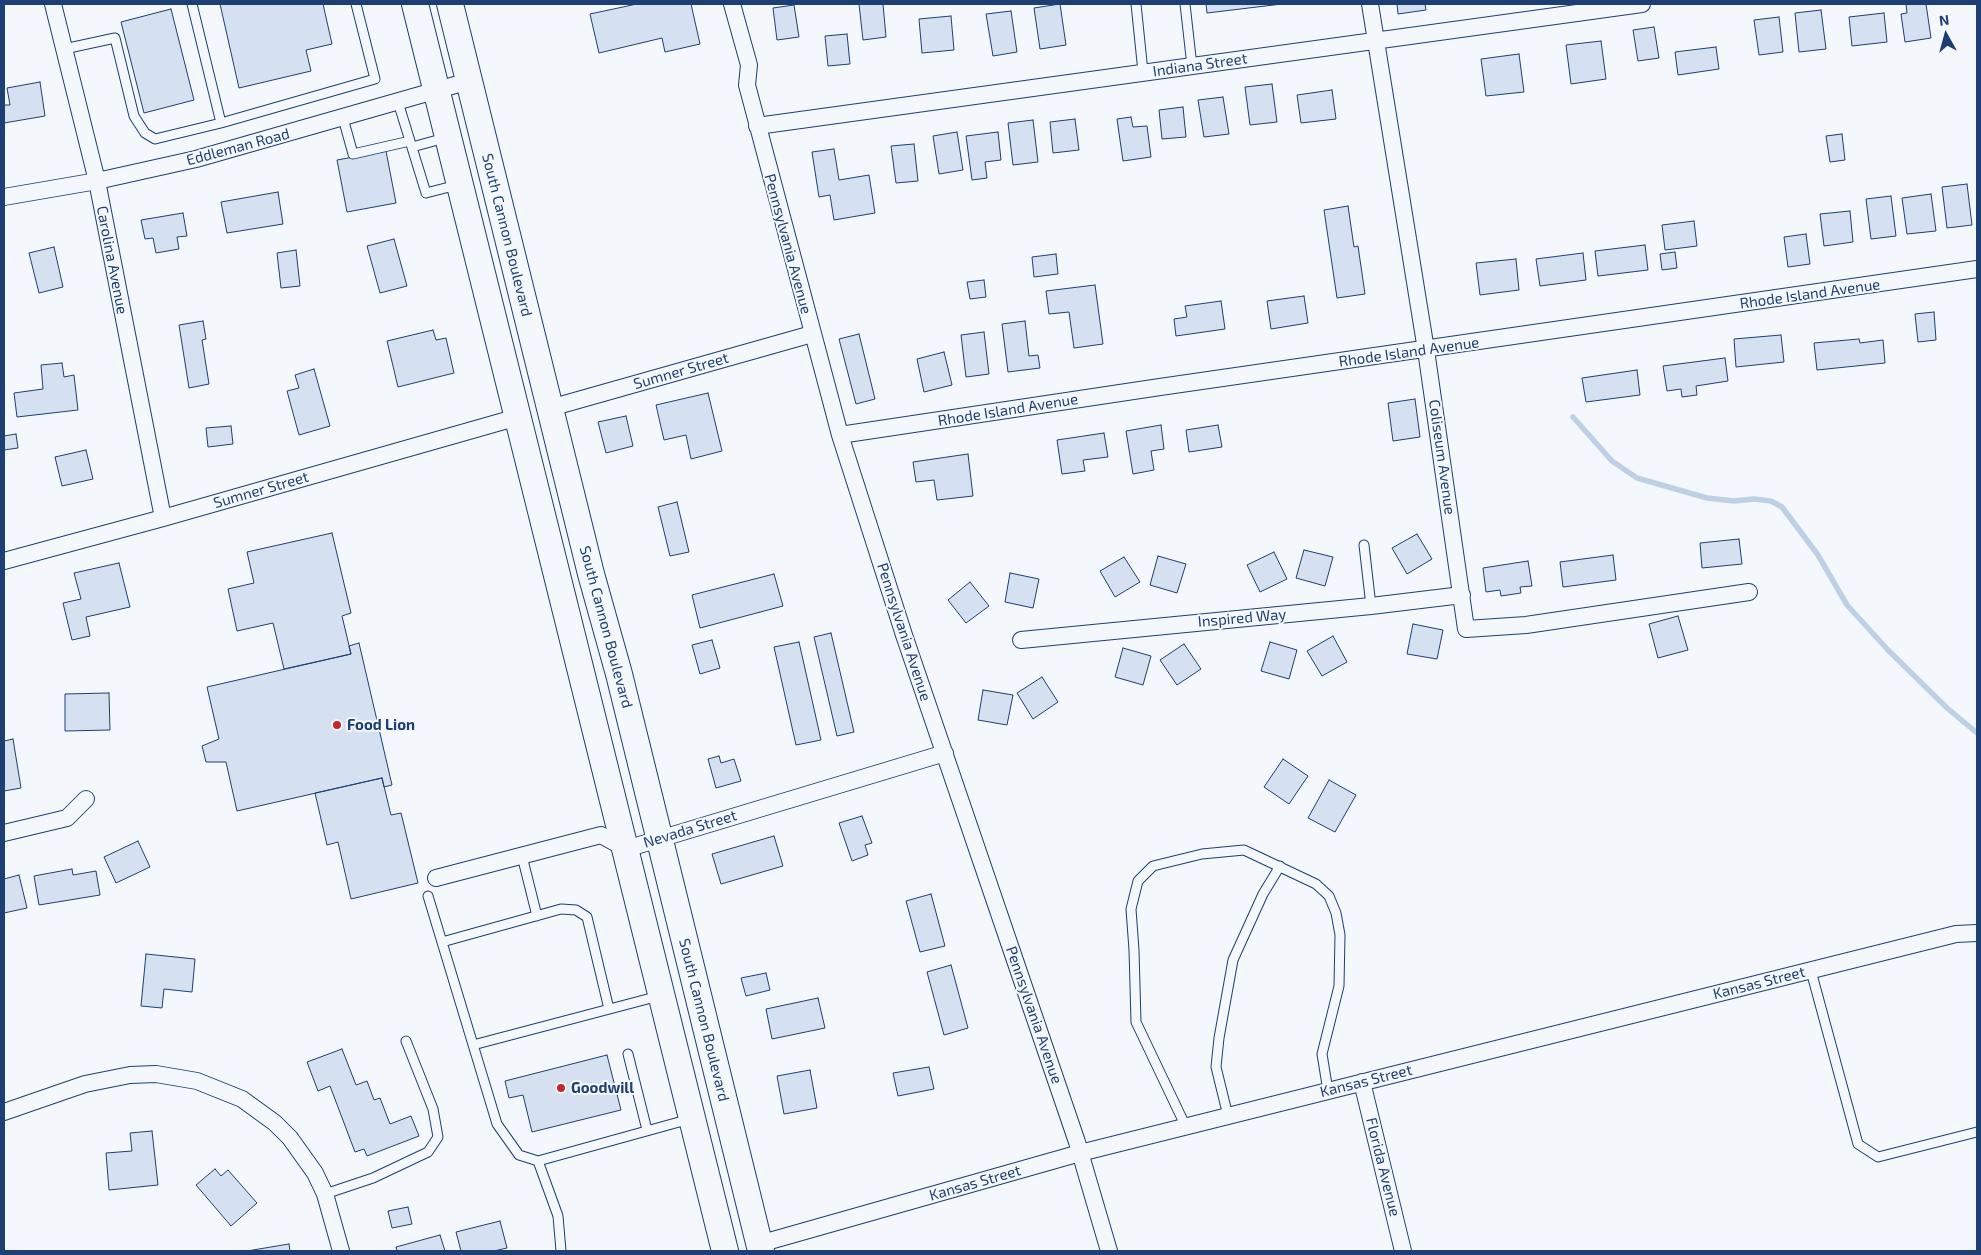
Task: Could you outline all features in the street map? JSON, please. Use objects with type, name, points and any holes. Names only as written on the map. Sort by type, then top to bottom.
[{"type":"main road","points":[[415,4],[726,1251]]},
{"type":"main road","name":"South Cannon Boulevard","points":[[450,4],[760,1247]]},
{"type":"street","name":"Carolina Avenue","points":[[53,4],[97,181],[163,518]]},
{"type":"street","name":"Pennsylvania Avenue","points":[[732,4],[749,65],[747,85],[757,126],[840,435],[904,635],[1080,1153],[1109,1251]]},
{"type":"street","name":"Coliseum Avenue","points":[[1370,4],[1426,350],[1466,629],[1526,625],[1749,592]]},
{"type":"street","name":"Indiana Street","points":[[757,126],[1642,4]]},
{"type":"street","name":"Eddleman Road","points":[[4,197],[97,181],[196,159],[469,81]]},
{"type":"street","name":"Rhode Island Avenue","points":[[840,435],[1977,269]]},
{"type":"street","name":"Sumner Street","points":[[550,408],[812,334]]},
{"type":"street","name":"Sumner Street","points":[[4,561],[518,417]]},
{"type":"street","name":"Inspired Way","points":[[1020,640],[1371,606],[1462,595]]},
{"type":"street","name":"Nevada Street","points":[[436,878],[601,835],[626,848],[945,753]]},
{"type":"street","points":[[4,833],[66,818],[86,799]]},
{"type":"street","name":"Kansas Street","points":[[760,1247],[1080,1153],[1956,934],[1977,933]]},
{"type":"street","points":[[4,1112],[85,1084],[130,1075],[156,1074],[197,1081],[242,1099],[275,1123],[290,1138],[315,1173],[326,1194],[340,1251]]},
{"type":"street","name":"Florida Avenue","points":[[1362,1082],[1403,1251]]},
{"type":"lane","points":[[192,4],[221,123]]},
{"type":"lane","points":[[64,49],[115,38],[134,116],[145,133],[155,139],[221,123],[375,79],[356,4]]},
{"type":"lane","points":[[1136,4],[1143,72]]},
{"type":"lane","points":[[1185,4],[1192,66]]},
{"type":"lane","points":[[398,102],[426,193],[460,184]]},
{"type":"lane","points":[[343,118],[352,154],[447,138]]},
{"type":"lane","points":[[1364,545],[1371,606]]},
{"type":"lane","points":[[1186,1126],[1136,1022],[1131,909],[1138,881],[1153,866],[1202,854],[1244,850],[1316,884],[1329,896],[1336,913],[1340,935],[1339,986],[1322,1054],[1328,1091]]},
{"type":"lane","points":[[522,856],[537,916]]},
{"type":"lane","points":[[1228,1116],[1216,1067],[1219,1038],[1233,960],[1263,894],[1280,866]]},
{"type":"lane","points":[[428,896],[497,1124],[519,1155],[538,1161],[692,1118]]},
{"type":"lane","points":[[442,942],[561,909],[576,910],[587,917],[609,1009]]},
{"type":"lane","points":[[1810,971],[1858,1144],[1878,1157],[1977,1132]]},
{"type":"lane","points":[[473,1046],[662,995]]},
{"type":"lane","points":[[326,1194],[373,1178],[428,1152],[438,1137],[433,1109],[406,1041]]},
{"type":"lane","points":[[628,1054],[647,1130]]},
{"type":"lane","points":[[538,1161],[558,1216],[561,1251]]},
{"type":"building","points":[[220,4],[323,4],[332,44],[306,50],[311,71],[239,88]]},
{"type":"building","points":[[637,4],[691,4],[700,44],[665,52],[662,38],[599,53],[590,14]]},
{"type":"building","points":[[859,4],[883,4],[886,37],[863,40]]},
{"type":"building","points":[[1060,4],[1066,45],[1040,49],[1034,8]]},
{"type":"building","points":[[1206,4],[1282,4],[1207,13]]},
{"type":"building","points":[[1397,4],[1425,4],[1426,10],[1398,14]]},
{"type":"building","points":[[1906,4],[1926,4],[1931,38],[1905,42],[1901,14],[1907,13]]},
{"type":"building","points":[[794,5],[799,37],[777,40],[773,8]]},
{"type":"building","points":[[171,9],[194,100],[144,113],[121,22]]},
{"type":"building","points":[[1821,10],[1826,49],[1799,52],[1795,13]]},
{"type":"building","points":[[1011,11],[1017,52],[993,56],[986,14]]},
{"type":"building","points":[[1884,13],[1887,42],[1852,46],[1849,17]]},
{"type":"building","points":[[951,16],[954,50],[922,53],[919,19]]},
{"type":"building","points":[[1779,17],[1783,52],[1759,55],[1754,20]]},
{"type":"building","points":[[1654,27],[1659,58],[1638,61],[1633,30]]},
{"type":"building","points":[[847,34],[850,64],[828,66],[825,36]]},
{"type":"building","points":[[1601,41],[1606,79],[1571,84],[1566,45]]},
{"type":"building","points":[[1716,47],[1719,69],[1678,75],[1675,52]]},
{"type":"building","points":[[1519,54],[1524,92],[1486,96],[1481,59]]},
{"type":"building","points":[[40,82],[45,116],[4,123],[4,105],[10,105],[7,88]]},
{"type":"building","points":[[1272,84],[1277,122],[1250,125],[1245,87]]},
{"type":"building","points":[[1332,90],[1336,119],[1301,123],[1297,95]]},
{"type":"building","points":[[1223,97],[1229,134],[1204,137],[1198,100]]},
{"type":"building","points":[[1183,107],[1186,137],[1162,139],[1159,110]]},
{"type":"building","points":[[1131,117],[1133,127],[1147,126],[1151,157],[1123,161],[1117,119]]},
{"type":"building","points":[[1075,119],[1079,150],[1053,153],[1050,122]]},
{"type":"building","points":[[1033,120],[1038,162],[1013,165],[1008,123]]},
{"type":"building","points":[[957,132],[963,170],[939,174],[933,136]]},
{"type":"building","points":[[998,132],[1001,160],[985,162],[987,178],[972,180],[966,136]]},
{"type":"building","points":[[1842,134],[1845,160],[1830,162],[1826,136]]},
{"type":"building","points":[[914,144],[918,181],[896,183],[891,146]]},
{"type":"building","points":[[834,149],[839,180],[869,175],[875,213],[834,220],[830,195],[819,197],[812,152]]},
{"type":"building","points":[[386,151],[396,203],[347,212],[337,160]]},
{"type":"building","points":[[1967,184],[1972,225],[1947,228],[1942,187]]},
{"type":"building","points":[[278,192],[283,224],[227,233],[221,202]]},
{"type":"building","points":[[1931,194],[1936,231],[1907,234],[1902,198]]},
{"type":"building","points":[[1891,196],[1896,236],[1871,239],[1866,199]]},
{"type":"building","points":[[1348,206],[1354,247],[1358,246],[1365,294],[1337,298],[1324,210]]},
{"type":"building","points":[[1850,211],[1853,242],[1824,246],[1820,214]]},
{"type":"building","points":[[183,213],[187,236],[177,237],[179,249],[156,253],[153,238],[145,239],[141,220]]},
{"type":"building","points":[[1694,221],[1697,246],[1665,250],[1662,225]]},
{"type":"building","points":[[1806,234],[1810,264],[1788,267],[1784,237]]},
{"type":"building","points":[[394,239],[407,286],[380,293],[367,246]]},
{"type":"building","points":[[1645,245],[1648,270],[1598,276],[1595,251]]},
{"type":"building","points":[[54,247],[63,287],[39,293],[29,253]]},
{"type":"building","points":[[296,250],[300,286],[281,288],[277,253]]},
{"type":"building","points":[[1675,252],[1677,268],[1662,270],[1660,254]]},
{"type":"building","points":[[1583,253],[1586,280],[1540,286],[1536,259]]},
{"type":"building","points":[[1056,254],[1058,274],[1034,277],[1032,257]]},
{"type":"building","points":[[1516,259],[1519,290],[1480,295],[1476,263]]},
{"type":"building","points":[[984,280],[986,297],[970,299],[967,282]]},
{"type":"building","points":[[1095,285],[1103,344],[1074,348],[1069,312],[1049,314],[1046,291]]},
{"type":"building","points":[[1304,296],[1308,323],[1271,329],[1267,301]]},
{"type":"building","points":[[1221,301],[1225,329],[1176,336],[1174,319],[1187,317],[1185,306]]},
{"type":"building","points":[[1934,312],[1936,340],[1918,342],[1915,314]]},
{"type":"building","points":[[203,321],[206,339],[202,340],[209,384],[189,388],[179,325]]},
{"type":"building","points":[[1025,321],[1029,356],[1038,355],[1040,368],[1008,372],[1002,324]]},
{"type":"building","points":[[433,330],[436,340],[446,338],[454,373],[398,387],[387,341]]},
{"type":"building","points":[[984,332],[989,374],[966,377],[961,335]]},
{"type":"building","points":[[859,334],[875,399],[856,404],[839,339]]},
{"type":"building","points":[[1781,335],[1784,362],[1736,367],[1734,339]]},
{"type":"building","points":[[1859,339],[1860,343],[1883,340],[1885,363],[1817,370],[1814,343]]},
{"type":"building","points":[[944,352],[952,385],[924,392],[917,359]]},
{"type":"building","points":[[1725,358],[1728,381],[1696,386],[1697,395],[1682,397],[1681,389],[1667,391],[1663,366]]},
{"type":"building","points":[[62,363],[64,377],[74,375],[78,410],[17,417],[14,393],[43,389],[41,365]]},
{"type":"building","points":[[314,369],[330,426],[299,435],[287,391],[299,388],[295,375]]},
{"type":"building","points":[[1637,370],[1640,395],[1586,402],[1582,378]]},
{"type":"building","points":[[708,393],[722,451],[691,459],[686,435],[664,440],[656,405]]},
{"type":"building","points":[[1415,399],[1420,437],[1393,441],[1388,403]]},
{"type":"building","points":[[626,416],[633,446],[606,453],[598,422]]},
{"type":"building","points":[[1161,425],[1164,449],[1151,451],[1154,470],[1133,474],[1126,431]]},
{"type":"building","points":[[1218,425],[1222,447],[1189,452],[1186,430]]},
{"type":"building","points":[[231,426],[233,444],[208,447],[206,428]]},
{"type":"building","points":[[1104,433],[1108,457],[1083,460],[1085,471],[1062,474],[1057,440]]},
{"type":"building","points":[[16,434],[18,448],[4,450],[4,436]]},
{"type":"building","points":[[86,450],[93,479],[62,486],[55,457]]},
{"type":"building","points":[[968,454],[973,496],[937,500],[934,480],[916,482],[913,462]]},
{"type":"building","points":[[677,502],[689,552],[670,556],[658,507]]},
{"type":"building","points":[[332,533],[351,613],[342,616],[351,654],[284,669],[273,623],[237,631],[228,589],[254,583],[247,552]]},
{"type":"building","points":[[1417,534],[1432,559],[1407,574],[1392,548]]},
{"type":"building","points":[[1739,539],[1742,564],[1702,568],[1700,543]]},
{"type":"building","points":[[1304,550],[1333,557],[1325,586],[1296,578]]},
{"type":"building","points":[[1274,552],[1287,579],[1260,592],[1247,565]]},
{"type":"building","points":[[1613,555],[1616,580],[1563,587],[1560,562]]},
{"type":"building","points":[[1158,556],[1186,564],[1177,593],[1150,585]]},
{"type":"building","points":[[1124,557],[1140,582],[1115,597],[1100,571]]},
{"type":"building","points":[[1528,561],[1532,586],[1520,587],[1521,593],[1501,596],[1500,590],[1486,592],[1483,568]]},
{"type":"building","points":[[119,563],[130,607],[86,617],[90,636],[72,640],[63,603],[81,599],[74,573]]},
{"type":"building","points":[[1010,573],[1039,579],[1033,608],[1005,602]]},
{"type":"building","points":[[774,574],[783,606],[700,628],[692,595]]},
{"type":"building","points":[[970,582],[989,606],[966,623],[948,600]]},
{"type":"building","points":[[1678,616],[1688,650],[1658,658],[1649,624]]},
{"type":"building","points":[[1413,624],[1443,630],[1437,659],[1407,654]]},
{"type":"building","points":[[831,633],[854,732],[837,736],[814,637]]},
{"type":"building","points":[[1333,636],[1347,662],[1322,676],[1307,651]]},
{"type":"building","points":[[712,640],[720,668],[700,674],[692,645]]},
{"type":"building","points":[[799,642],[821,740],[796,745],[774,647]]},
{"type":"building","points":[[1270,642],[1297,650],[1289,679],[1261,671]]},
{"type":"building","points":[[359,643],[392,785],[384,787],[382,778],[237,811],[226,762],[206,762],[202,746],[219,739],[207,687],[351,654],[349,646]]},
{"type":"building","points":[[1184,644],[1201,669],[1177,685],[1160,660]]},
{"type":"building","points":[[1123,648],[1151,656],[1143,685],[1115,677]]},
{"type":"building","points":[[1042,677],[1058,702],[1033,719],[1017,693]]},
{"type":"building","points":[[983,690],[1013,695],[1007,725],[978,720]]},
{"type":"building","points":[[109,693],[110,730],[65,731],[65,694]]},
{"type":"building","points":[[13,739],[21,788],[4,791],[4,741]]},
{"type":"building","points":[[719,756],[721,763],[734,759],[741,781],[716,788],[708,759]]},
{"type":"building","points":[[1283,759],[1308,776],[1289,804],[1264,787]]},
{"type":"building","points":[[382,778],[391,815],[401,813],[418,883],[351,899],[338,842],[327,845],[315,793]]},
{"type":"building","points":[[1329,780],[1356,795],[1335,832],[1308,818]]},
{"type":"building","points":[[862,816],[872,843],[865,845],[868,855],[852,861],[839,823]]},
{"type":"building","points":[[774,836],[783,866],[721,884],[712,854]]},
{"type":"building","points":[[138,841],[150,867],[116,883],[104,857]]},
{"type":"building","points":[[72,869],[73,875],[96,871],[100,895],[39,905],[34,876]]},
{"type":"building","points":[[19,875],[27,908],[4,913],[4,879]]},
{"type":"building","points":[[931,894],[945,946],[920,952],[906,901]]},
{"type":"building","points":[[146,954],[195,959],[192,992],[164,989],[162,1008],[141,1006]]},
{"type":"building","points":[[951,965],[968,1028],[944,1035],[927,972]]},
{"type":"building","points":[[766,973],[770,990],[746,996],[741,978]]},
{"type":"building","points":[[818,998],[825,1028],[772,1039],[766,1009]]},
{"type":"building","points":[[342,1049],[356,1085],[367,1081],[374,1100],[380,1098],[390,1124],[411,1116],[419,1136],[367,1156],[364,1149],[355,1152],[330,1086],[318,1091],[307,1062]]},
{"type":"building","name":"Goodwill","points":[[607,1055],[621,1110],[532,1132],[523,1095],[509,1098],[505,1081]]},
{"type":"building","points":[[929,1067],[934,1089],[898,1096],[893,1073]]},
{"type":"building","points":[[810,1070],[817,1108],[784,1114],[777,1076]]},
{"type":"building","points":[[152,1131],[158,1185],[109,1190],[106,1153],[132,1151],[130,1133]]},
{"type":"building","points":[[215,1169],[221,1176],[228,1170],[257,1203],[231,1226],[196,1185]]},
{"type":"building","points":[[408,1207],[412,1224],[392,1228],[388,1211]]},
{"type":"building","points":[[500,1221],[507,1248],[494,1251],[461,1251],[456,1232]]},
{"type":"building","points":[[440,1235],[445,1251],[397,1251],[396,1247]]},
{"type":"building","points":[[289,1244],[290,1251],[247,1251]]},
{"type":"waterway","points":[[1573,417],[1612,461],[1637,478],[1707,498],[1734,501],[1754,499],[1771,501],[1782,507],[1818,555],[1847,605],[1888,650],[1947,708],[1977,733]]},
{"type":"place","name":"Food Lion","points":[[337,725]]},
{"type":"place","name":"Goodwill","points":[[561,1088]]}]
